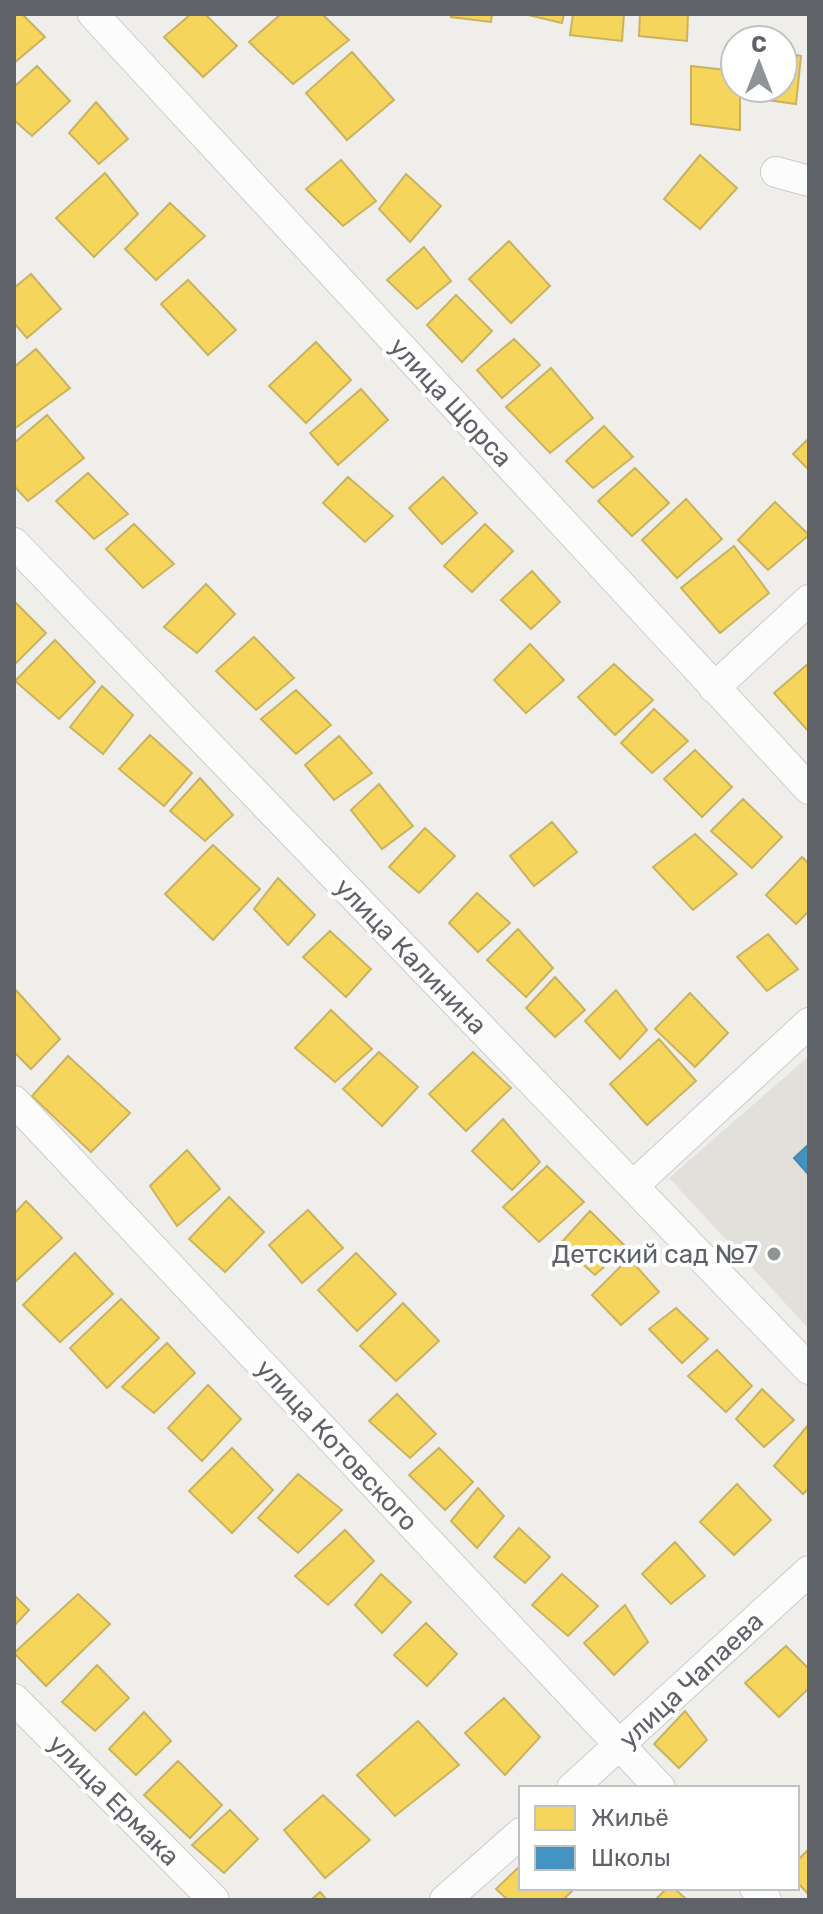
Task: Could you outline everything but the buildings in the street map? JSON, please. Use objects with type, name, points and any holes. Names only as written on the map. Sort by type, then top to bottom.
[{"type":"street","name":"улица Щорса","points":[[93,14],[809,789]]},
{"type":"street","points":[[776,172],[809,181]]},
{"type":"street","name":"улица Калинина","points":[[14,543],[809,1369]]},
{"type":"street","points":[[714,688],[809,600]]},
{"type":"street","points":[[633,1186],[809,1023]]},
{"type":"street","name":"улица Котовского","points":[[14,1101],[658,1786]]},
{"type":"street","name":"улица Чапаева","points":[[574,1786],[809,1571]]},
{"type":"street","name":"улица Ермака","points":[[14,1699],[214,1900]]},
{"type":"street","points":[[445,1900],[519,1835]]},
{"type":"shaded area","name":"Детский сад №7","points":[[809,1056],[809,1329],[669,1178]]},
{"type":"place","name":"Детский сад №7","points":[[774,1254]]}]
